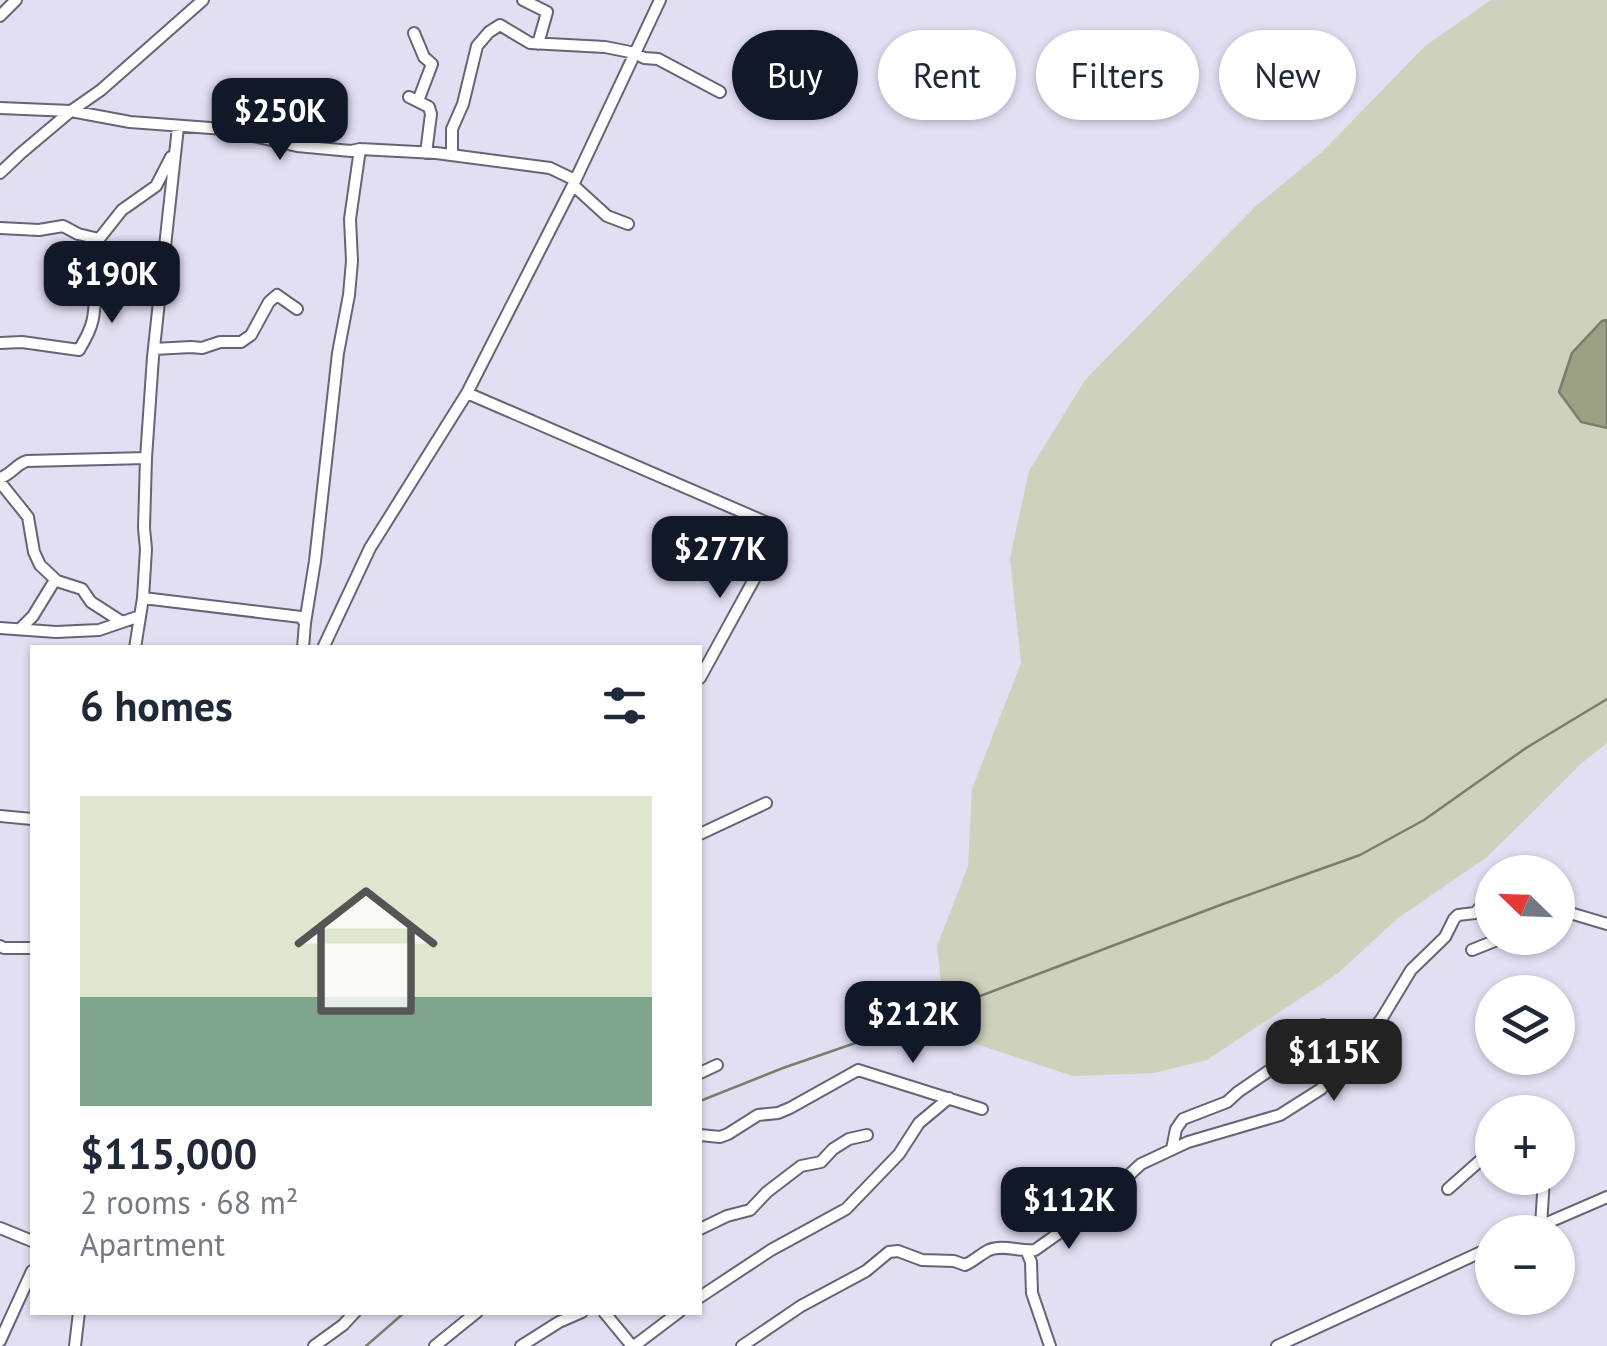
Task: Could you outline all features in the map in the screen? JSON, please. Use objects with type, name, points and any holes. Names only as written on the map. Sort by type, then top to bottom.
[{"type":"street","points":[[0,16],[16,0]]},
{"type":"street","points":[[0,173],[203,0]]},
{"type":"street","points":[[523,0],[547,12],[538,44]]},
{"type":"street","points":[[324,645],[370,548],[468,394],[660,0]]},
{"type":"street","points":[[452,155],[452,129],[463,104],[475,54],[481,40],[500,25],[538,44],[586,45],[658,59],[720,92]]},
{"type":"street","points":[[414,33],[424,57],[432,64],[414,99],[429,106],[431,114],[426,152]]},
{"type":"street","points":[[0,108],[71,111],[98,118],[224,129],[298,146],[426,152],[550,168],[574,182],[608,216],[628,224]]},
{"type":"street","points":[[135,645],[143,598],[146,458],[154,349],[178,126]]},
{"type":"street","points":[[303,645],[338,354],[349,295],[352,200],[360,148]]},
{"type":"street","points":[[0,228],[39,230],[63,226],[99,239],[122,210],[156,186],[176,149]]},
{"type":"street","points":[[0,343],[79,350],[91,326],[98,278]]},
{"type":"street","points":[[154,349],[241,342],[252,335],[277,295],[297,310]]},
{"type":"street","points":[[468,394],[770,524],[775,541],[702,674]]},
{"type":"street","points":[[122,622],[91,602],[82,590],[54,580],[37,561],[28,517],[0,480],[20,462],[146,458]]},
{"type":"street","points":[[20,629],[34,616],[54,580]]},
{"type":"street","points":[[143,598],[301,618],[306,624]]},
{"type":"street","points":[[0,628],[99,630],[140,616]]},
{"type":"street","points":[[702,833],[766,803]]},
{"type":"street","points":[[0,816],[30,819]]},
{"type":"street","points":[[742,1346],[801,1306],[866,1271],[888,1252],[965,1264],[996,1248],[1027,1252],[1055,1238],[1090,1211],[1141,1164],[1188,1142],[1280,1115],[1321,1089],[1370,1034],[1412,970],[1444,937],[1454,919],[1475,912]]},
{"type":"street","points":[[1575,914],[1607,924]]},
{"type":"street","points":[[0,946],[30,948]]},
{"type":"street","points":[[1172,1148],[1182,1119],[1227,1102],[1289,1057],[1322,1025]]},
{"type":"street","points":[[702,1071],[717,1065]]},
{"type":"street","points":[[702,1135],[728,1134],[758,1115],[790,1108],[858,1070],[982,1109]]},
{"type":"street","points":[[702,1296],[852,1203],[898,1154],[919,1124],[950,1098]]},
{"type":"street","points":[[702,1228],[750,1210],[801,1166],[821,1162],[849,1139],[867,1135]]},
{"type":"street","points":[[1448,1189],[1475,1165]]},
{"type":"street","points":[[1567,1215],[1607,1197]]},
{"type":"street","points":[[0,1228],[30,1240]]},
{"type":"street","points":[[1027,1252],[1032,1293],[1050,1346]]},
{"type":"street","points":[[1277,1346],[1475,1256]]},
{"type":"street","points":[[0,1341],[30,1275]]},
{"type":"street","points":[[75,1346],[79,1315]]},
{"type":"street","points":[[314,1346],[353,1315]]},
{"type":"street","points":[[435,1346],[473,1315]]},
{"type":"street","points":[[521,1346],[575,1315]]},
{"type":"street","points":[[607,1315],[633,1346],[675,1315]]},
{"type":"shaded area","points":[[1491,0],[1607,0],[1607,320],[1572,353],[1581,422],[1607,428],[1607,743],[1489,855],[1475,855],[1475,865],[1398,918],[1337,974],[1207,1060],[1154,1073],[1073,1076],[970,1042],[943,1000],[937,946],[968,866],[972,789],[1021,663],[1010,558],[1029,471],[1085,380],[1256,206],[1356,120],[1425,46]]},
{"type":"shaded area","points":[[1607,320],[1607,428],[1581,422],[1559,392],[1572,353]]},
{"type":"waterway","points":[[702,1100],[1360,855],[1424,820],[1526,748],[1607,699]]},
{"type":"waterway","points":[[366,1346],[402,1315]]}]
